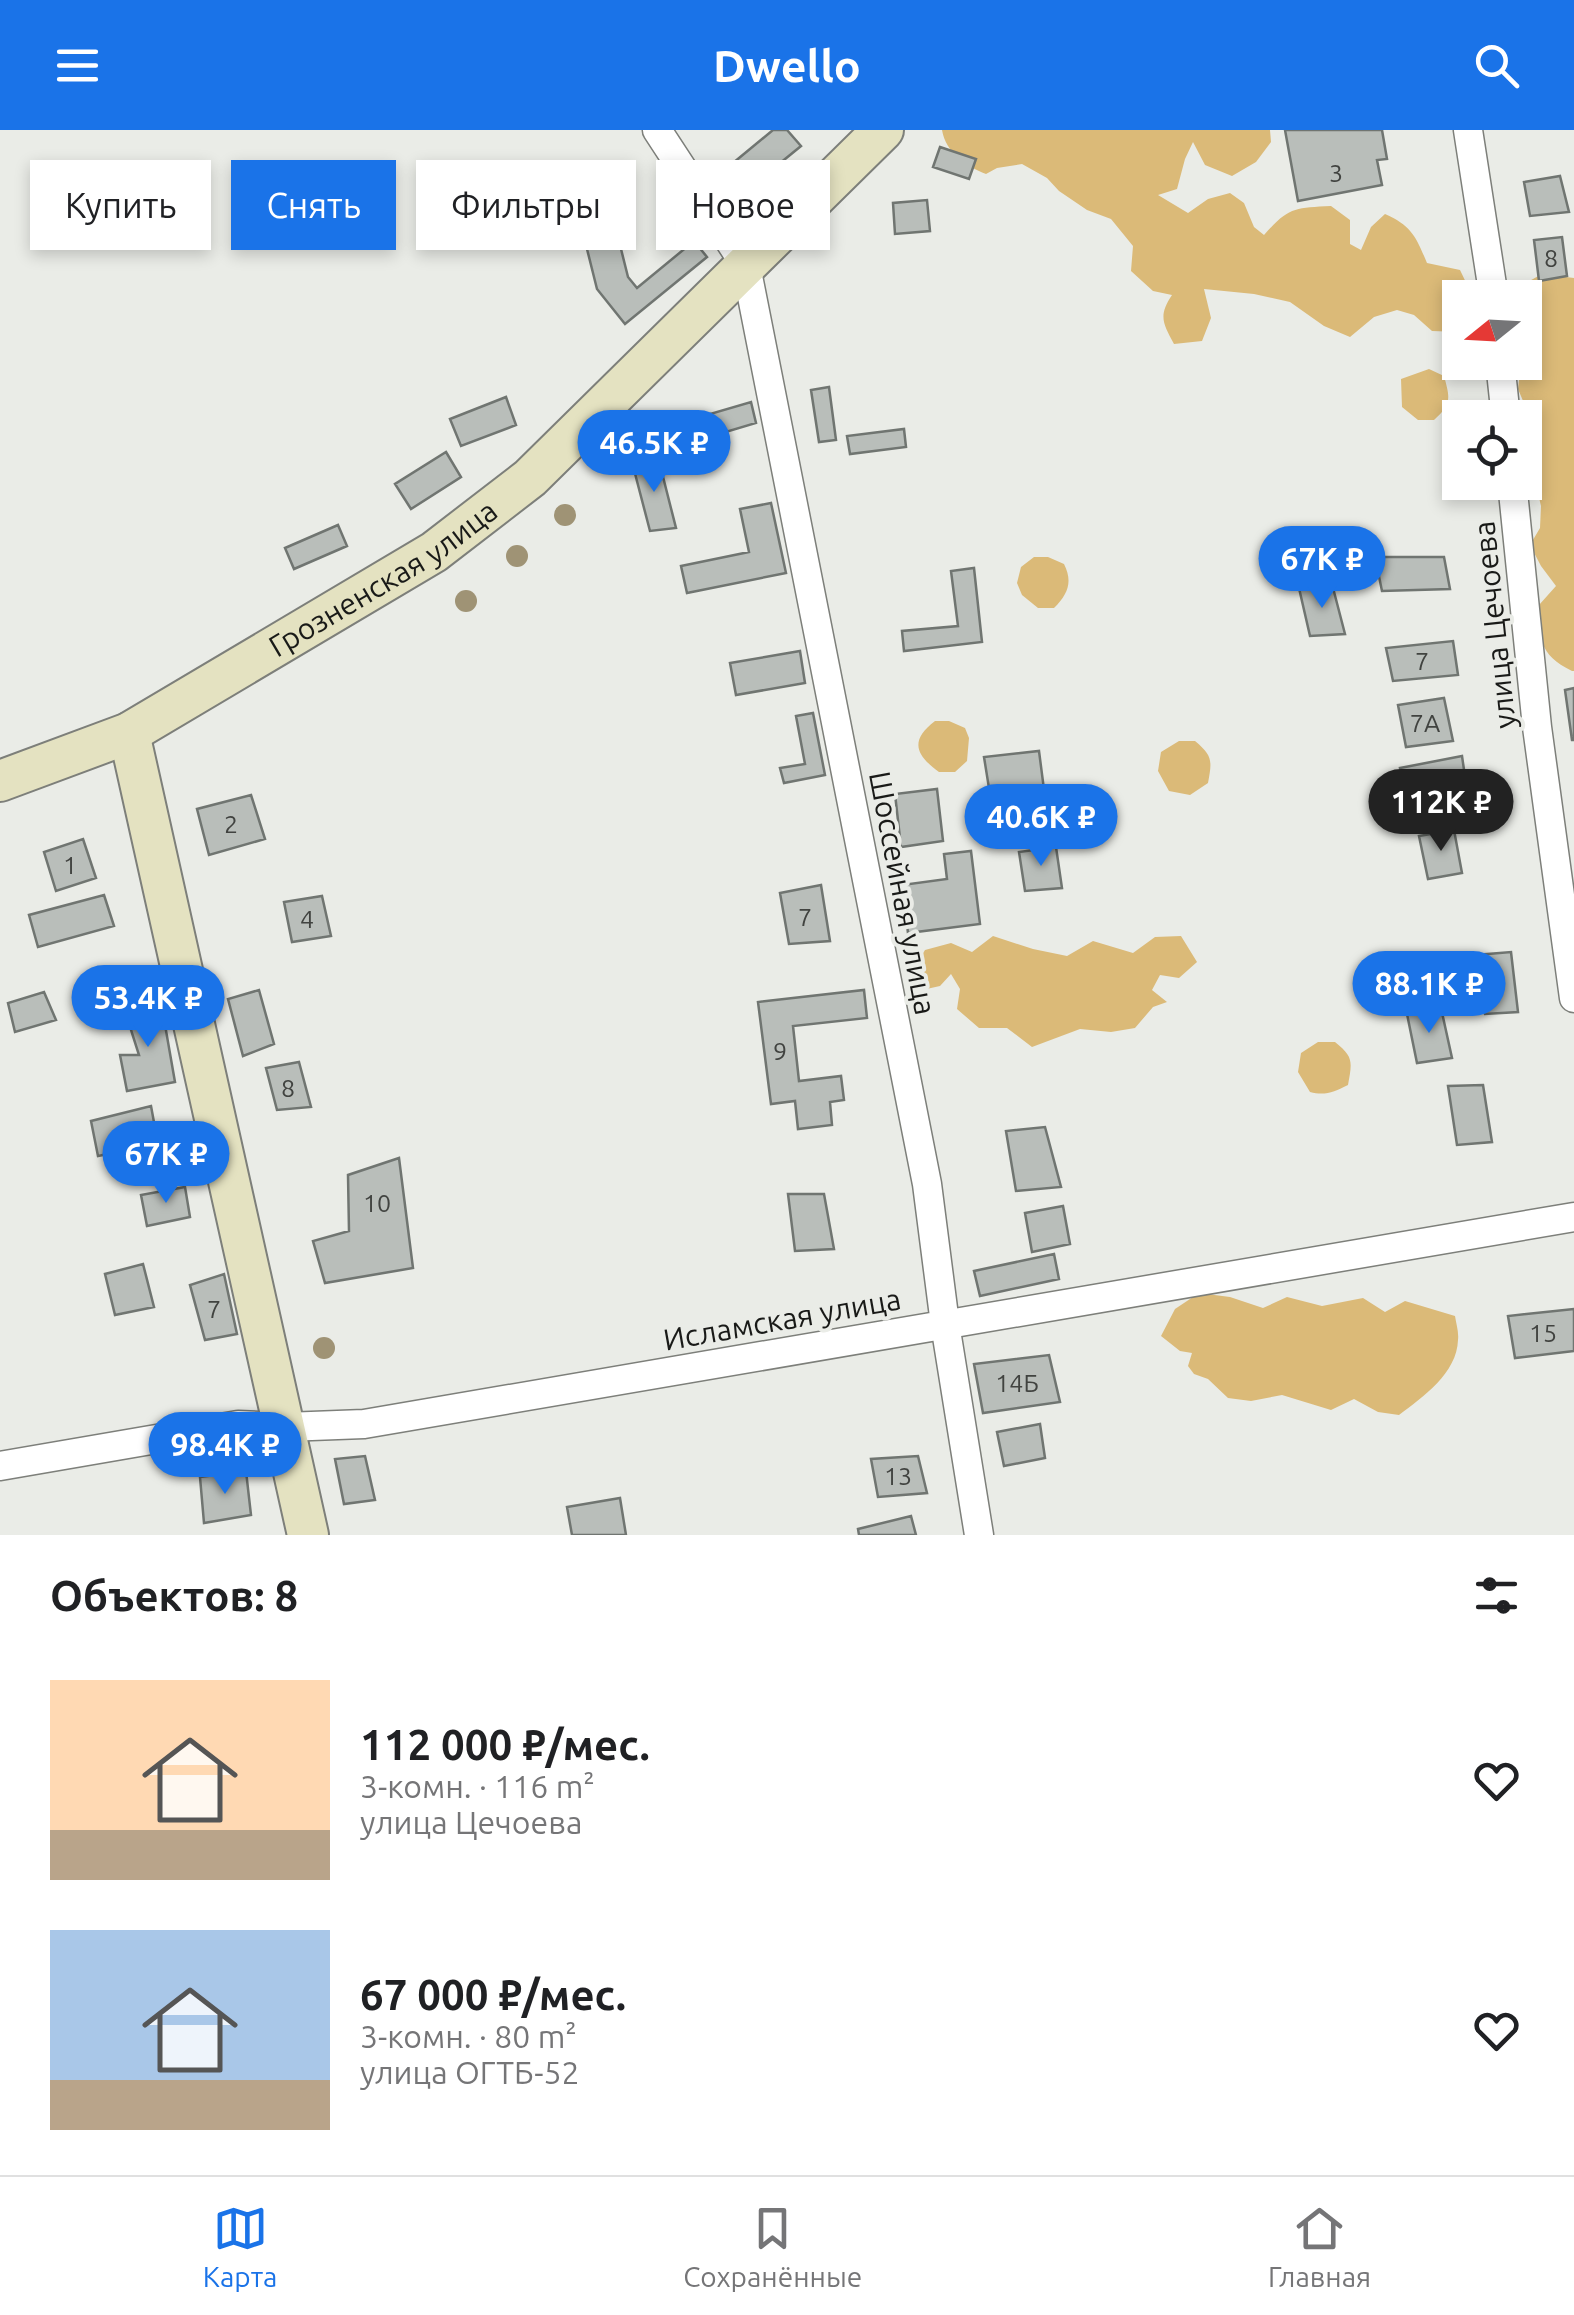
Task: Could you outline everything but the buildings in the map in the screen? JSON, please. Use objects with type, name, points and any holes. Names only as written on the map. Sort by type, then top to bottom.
[{"type":"street","points":[[657,130],[746,266]]},
{"type":"street","name":"Грозненская улица","points":[[0,780],[129,733],[434,552],[530,478],[883,130]]},
{"type":"street","points":[[1468,130],[1491,280]]},
{"type":"street","name":"Шоссейная улица","points":[[746,266],[927,1184],[944,1324],[978,1535]]},
{"type":"street","name":"улица Цечоева","points":[[1514,500],[1536,727],[1574,998]]},
{"type":"street","points":[[129,733],[308,1535]]},
{"type":"street","name":"Исламская улица","points":[[0,1466],[238,1425],[364,1424],[1574,1217]]},
{"type":"shaded area","points":[[942,130],[1270,130],[1271,142],[1256,162],[1232,176],[1205,165],[1193,142],[1177,189],[1158,195],[1188,213],[1208,199],[1230,193],[1244,203],[1254,227],[1264,235],[1293,211],[1331,206],[1350,220],[1350,244],[1361,250],[1371,227],[1385,214],[1412,233],[1427,263],[1460,270],[1465,280],[1442,280],[1442,331],[1432,331],[1414,315],[1397,310],[1374,317],[1350,337],[1324,326],[1290,302],[1204,289],[1211,318],[1202,341],[1174,344],[1164,320],[1172,295],[1153,291],[1131,271],[1133,246],[1111,219],[1087,210],[1047,178],[1022,164],[986,174],[971,167],[952,152]]},
{"type":"shaded area","points":[[1542,274],[1574,278],[1574,671],[1561,665],[1543,644],[1539,605],[1556,586],[1530,545],[1540,528],[1542,400],[1523,400],[1518,389],[1519,380],[1542,380],[1542,280],[1531,280]]},
{"type":"shaded area","points":[[1429,369],[1442,375],[1448,400],[1442,400],[1442,411],[1434,420],[1418,420],[1402,407],[1401,379]]},
{"type":"shaded area","points":[[1034,557],[1048,557],[1064,564],[1067,570],[1068,588],[1054,608],[1038,608],[1022,595],[1017,583],[1021,567]]},
{"type":"shaded area","points":[[935,721],[949,721],[965,728],[969,738],[967,761],[955,772],[939,772],[921,754],[921,735]]},
{"type":"shaded area","points":[[1179,741],[1195,741],[1210,759],[1208,783],[1190,795],[1169,791],[1158,771],[1161,752]]},
{"type":"shaded area","points":[[993,936],[1067,956],[1093,941],[1133,953],[1155,937],[1181,936],[1197,962],[1179,978],[1160,975],[1152,990],[1167,1002],[1153,1007],[1135,1028],[1111,1032],[1080,1029],[1032,1047],[1007,1028],[979,1028],[957,1009],[960,989],[951,974],[940,986],[922,990],[909,976],[925,950],[951,943],[972,952]]},
{"type":"shaded area","points":[[1318,1042],[1335,1042],[1349,1056],[1348,1085],[1329,1093],[1310,1092],[1298,1072],[1301,1053]]},
{"type":"shaded area","points":[[1199,1293],[1230,1297],[1263,1308],[1287,1297],[1322,1306],[1363,1298],[1385,1312],[1405,1301],[1455,1316],[1456,1352],[1437,1383],[1399,1415],[1378,1412],[1354,1399],[1331,1410],[1282,1395],[1251,1401],[1228,1398],[1208,1379],[1194,1374],[1188,1366],[1192,1353],[1180,1351],[1161,1336],[1175,1309]]}]
